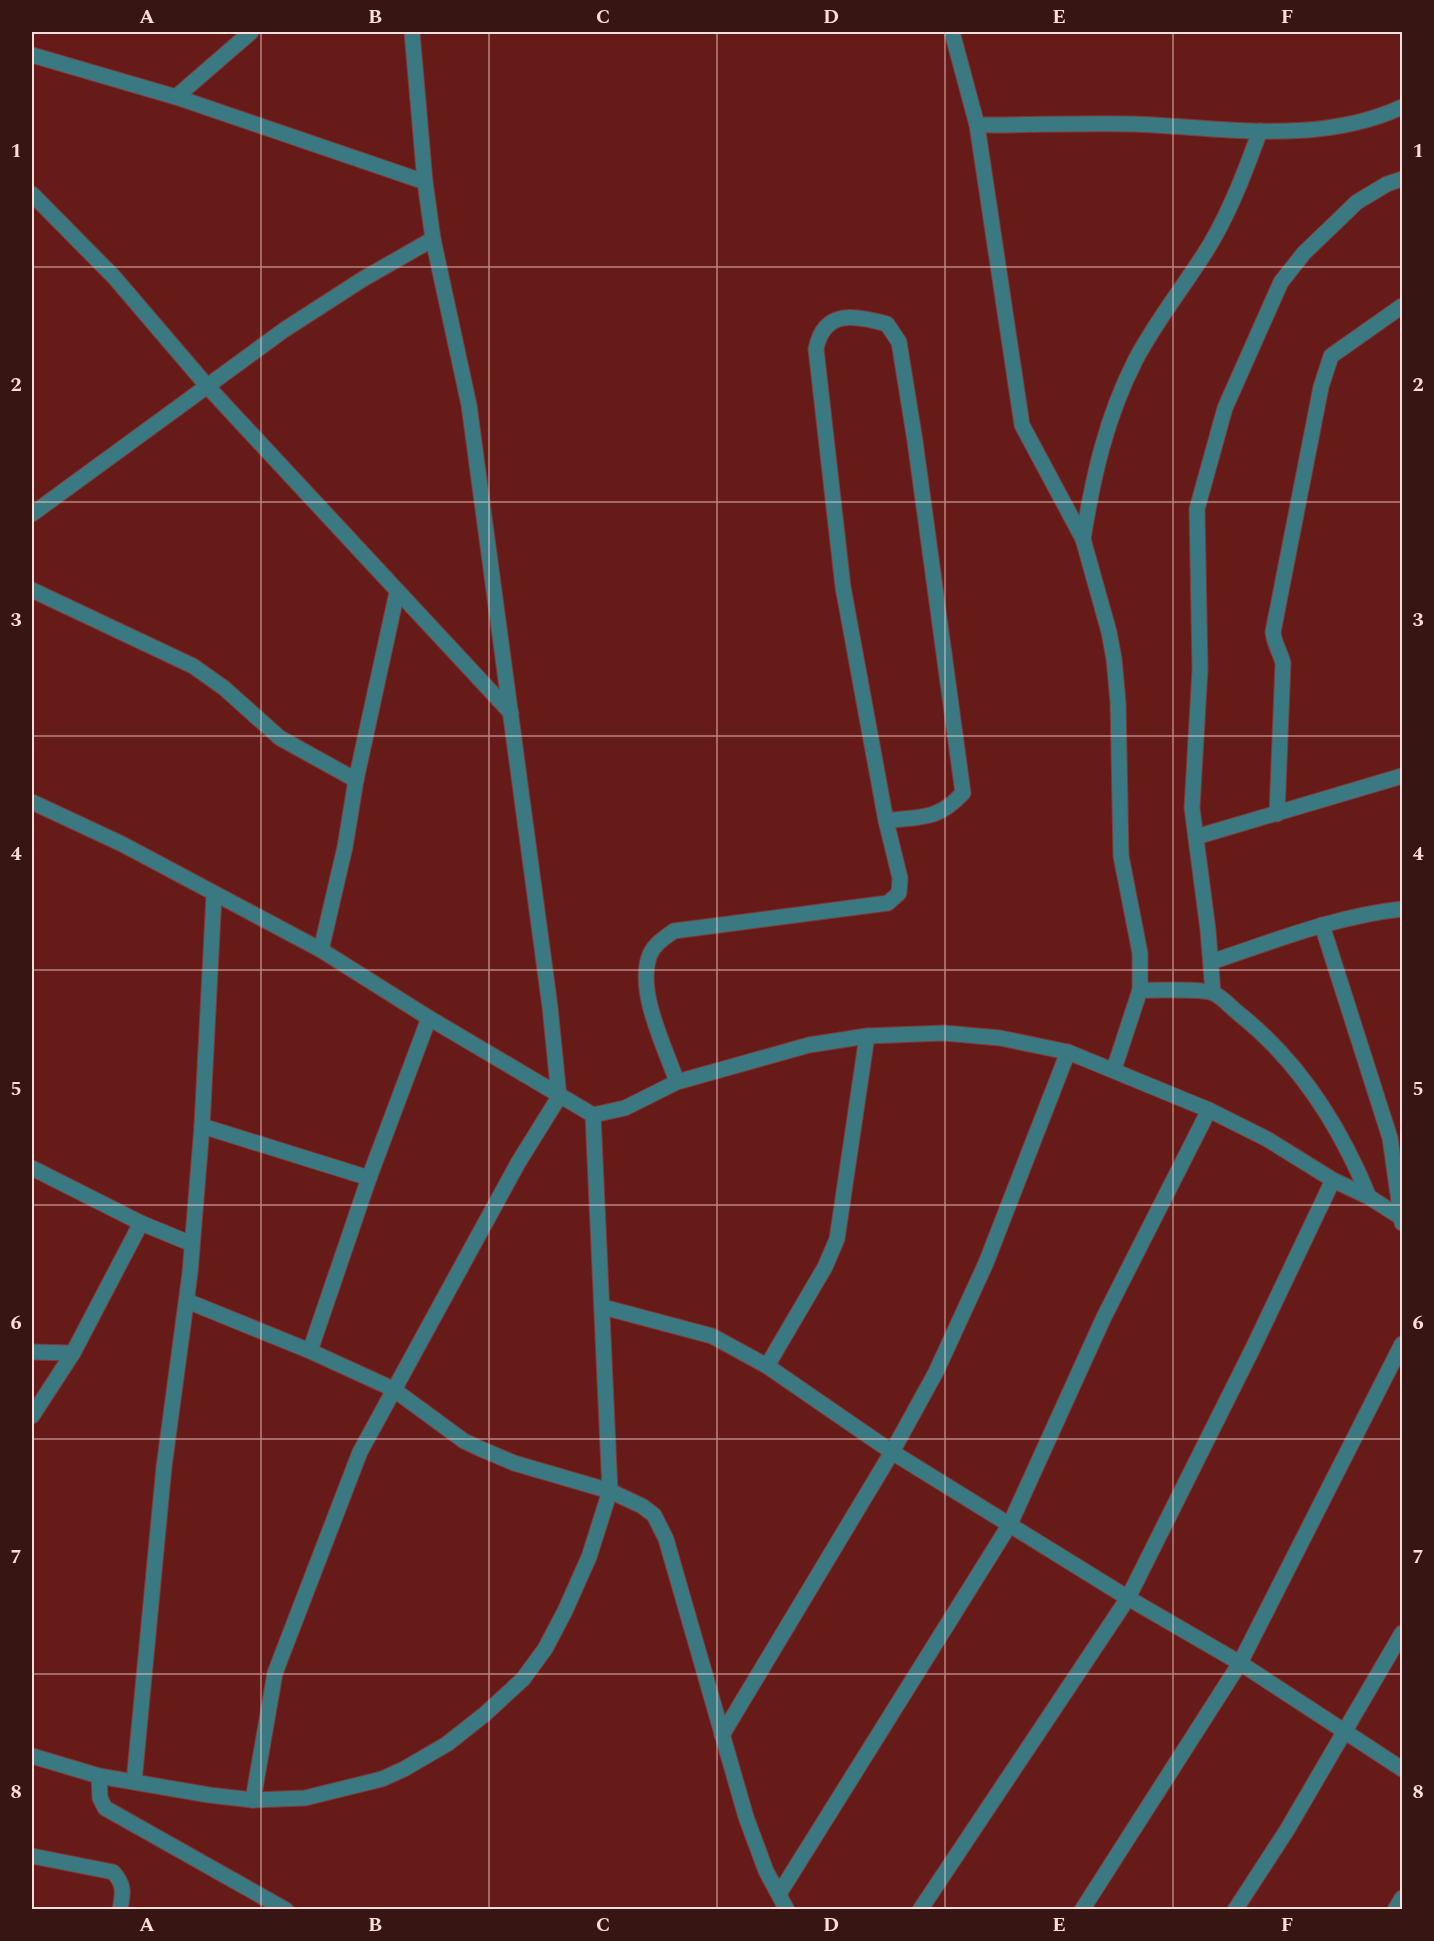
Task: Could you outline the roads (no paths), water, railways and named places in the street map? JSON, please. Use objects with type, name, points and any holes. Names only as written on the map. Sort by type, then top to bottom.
[{"type":"street","points":[[176,97],[251,32]]},
{"type":"street","points":[[253,1800],[275,1673],[281,1653],[360,1452],[518,1163],[559,1097],[550,1007],[469,405],[433,239],[425,182],[412,32]]},
{"type":"street","points":[[952,32],[977,125],[1022,425],[1083,539],[1109,632],[1114,659],[1118,702],[1121,856],[1140,953],[1140,990],[1114,1069]]},
{"type":"street","points":[[32,55],[176,97],[425,182]]},
{"type":"street","points":[[977,125],[1132,124],[1260,131],[1317,131],[1335,129],[1383,116],[1402,107]]},
{"type":"street","points":[[1083,539],[1098,455],[1135,361],[1221,226],[1241,183],[1260,131]]},
{"type":"street","points":[[1213,993],[1192,782],[1200,669],[1196,520],[1222,419],[1281,282],[1295,262],[1357,201],[1387,184],[1402,179]]},
{"type":"street","points":[[32,194],[114,277],[208,387],[511,713]]},
{"type":"street","points":[[32,514],[284,330],[363,279],[433,239]]},
{"type":"street","points":[[1277,814],[1283,663],[1280,651],[1274,643],[1273,632],[1321,387],[1331,356],[1402,306]]},
{"type":"street","points":[[677,1082],[647,996],[649,957],[659,941],[674,931],[888,903],[899,893],[900,878],[886,820],[843,587],[816,349],[819,332],[832,321],[858,315],[887,324],[899,342],[915,441],[963,793],[948,809],[935,815],[886,820]]},
{"type":"street","points":[[32,590],[193,666],[224,687],[280,738],[356,780]]},
{"type":"street","points":[[321,950],[345,847],[356,780],[397,592]]},
{"type":"street","points":[[1196,837],[1402,776]]},
{"type":"street","points":[[32,802],[122,844],[321,950],[559,1097],[593,1115],[625,1107],[677,1082],[809,1045],[867,1036],[944,1033],[1000,1038],[1068,1052],[1209,1110],[1267,1139],[1333,1180],[1369,1197],[1402,1219]]},
{"type":"street","points":[[134,1782],[164,1467],[187,1301],[202,1126],[214,895]]},
{"type":"street","points":[[1211,962],[1353,916],[1402,909]]},
{"type":"street","points":[[1322,925],[1390,1138],[1402,1219]]},
{"type":"street","points":[[1140,990],[1213,993],[1265,1034],[1303,1078],[1344,1140],[1369,1197]]},
{"type":"street","points":[[310,1351],[369,1178],[429,1018]]},
{"type":"street","points":[[767,1366],[825,1267],[837,1239],[867,1036]]},
{"type":"street","points":[[722,1735],[892,1452],[936,1372],[986,1263],[1068,1052]]},
{"type":"street","points":[[779,1894],[1010,1524],[1104,1317],[1209,1110]]},
{"type":"street","points":[[32,1756],[99,1776],[134,1782],[253,1800],[305,1798],[382,1779],[404,1769],[447,1744],[485,1714],[523,1679],[545,1649],[589,1557],[610,1491],[593,1115]]},
{"type":"street","points":[[202,1126],[369,1178]]},
{"type":"street","points":[[32,1168],[141,1222],[192,1244]]},
{"type":"street","points":[[920,1910],[1128,1598],[1253,1348],[1333,1180]]},
{"type":"street","points":[[32,1416],[73,1353],[141,1222]]},
{"type":"street","points":[[187,1301],[310,1351],[393,1389],[472,1445],[514,1463],[610,1491],[642,1506],[654,1515],[661,1525],[746,1817],[766,1871],[787,1910]]},
{"type":"street","points":[[603,1307],[712,1336],[767,1366],[892,1452],[1128,1598],[1240,1663],[1402,1769]]},
{"type":"street","points":[[1082,1910],[1240,1663],[1402,1344]]},
{"type":"street","points":[[32,1352],[73,1353]]},
{"type":"street","points":[[1235,1910],[1346,1732],[1402,1633]]},
{"type":"street","points":[[99,1776],[100,1798],[105,1808],[286,1910]]},
{"type":"street","points":[[32,1856],[113,1872],[120,1880],[124,1890],[120,1910]]},
{"type":"street","points":[[1395,1910],[1402,1898]]}]
